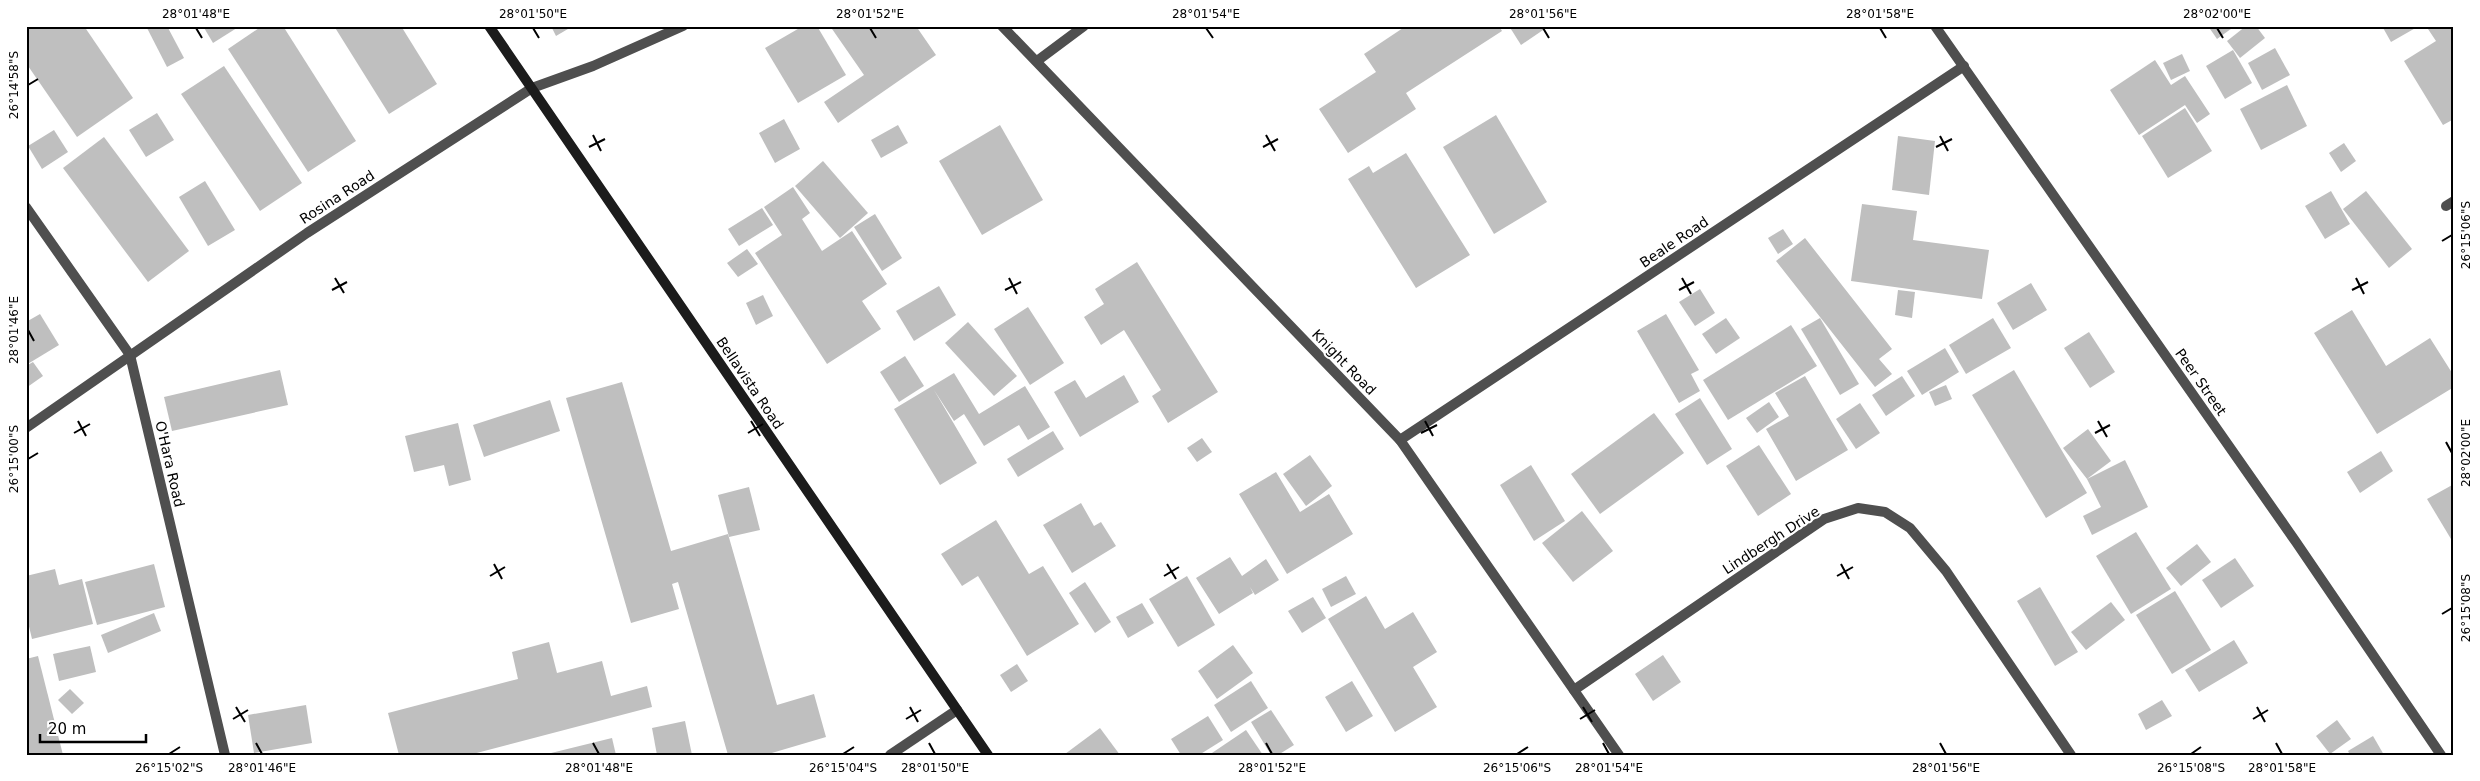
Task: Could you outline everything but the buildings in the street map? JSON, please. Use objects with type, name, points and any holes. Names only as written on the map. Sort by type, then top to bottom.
[{"type":"street","name":"Bellavista Road","points":[[489,26],[988,755]]},
{"type":"street","name":"Rosina Road","points":[[26,428],[307,233],[532,88],[593,66],[683,26]]},
{"type":"street","name":"Knight Road","points":[[1002,26],[1400,440],[1619,755]]},
{"type":"street","points":[[1037,61],[1084,26]]},
{"type":"street","name":"Peer Street","points":[[1935,26],[2296,542],[2441,755]]},
{"type":"street","name":"Beale Road","points":[[1400,440],[1964,66]]},
{"type":"street","name":"O'Hara Road","points":[[26,207],[130,356],[225,755]]},
{"type":"street","name":"Lindbergh Drive","points":[[1574,690],[1824,519],[1858,508],[1885,512],[1910,528],[1946,571],[2071,755]]},
{"type":"street","points":[[890,755],[957,710]]}]
